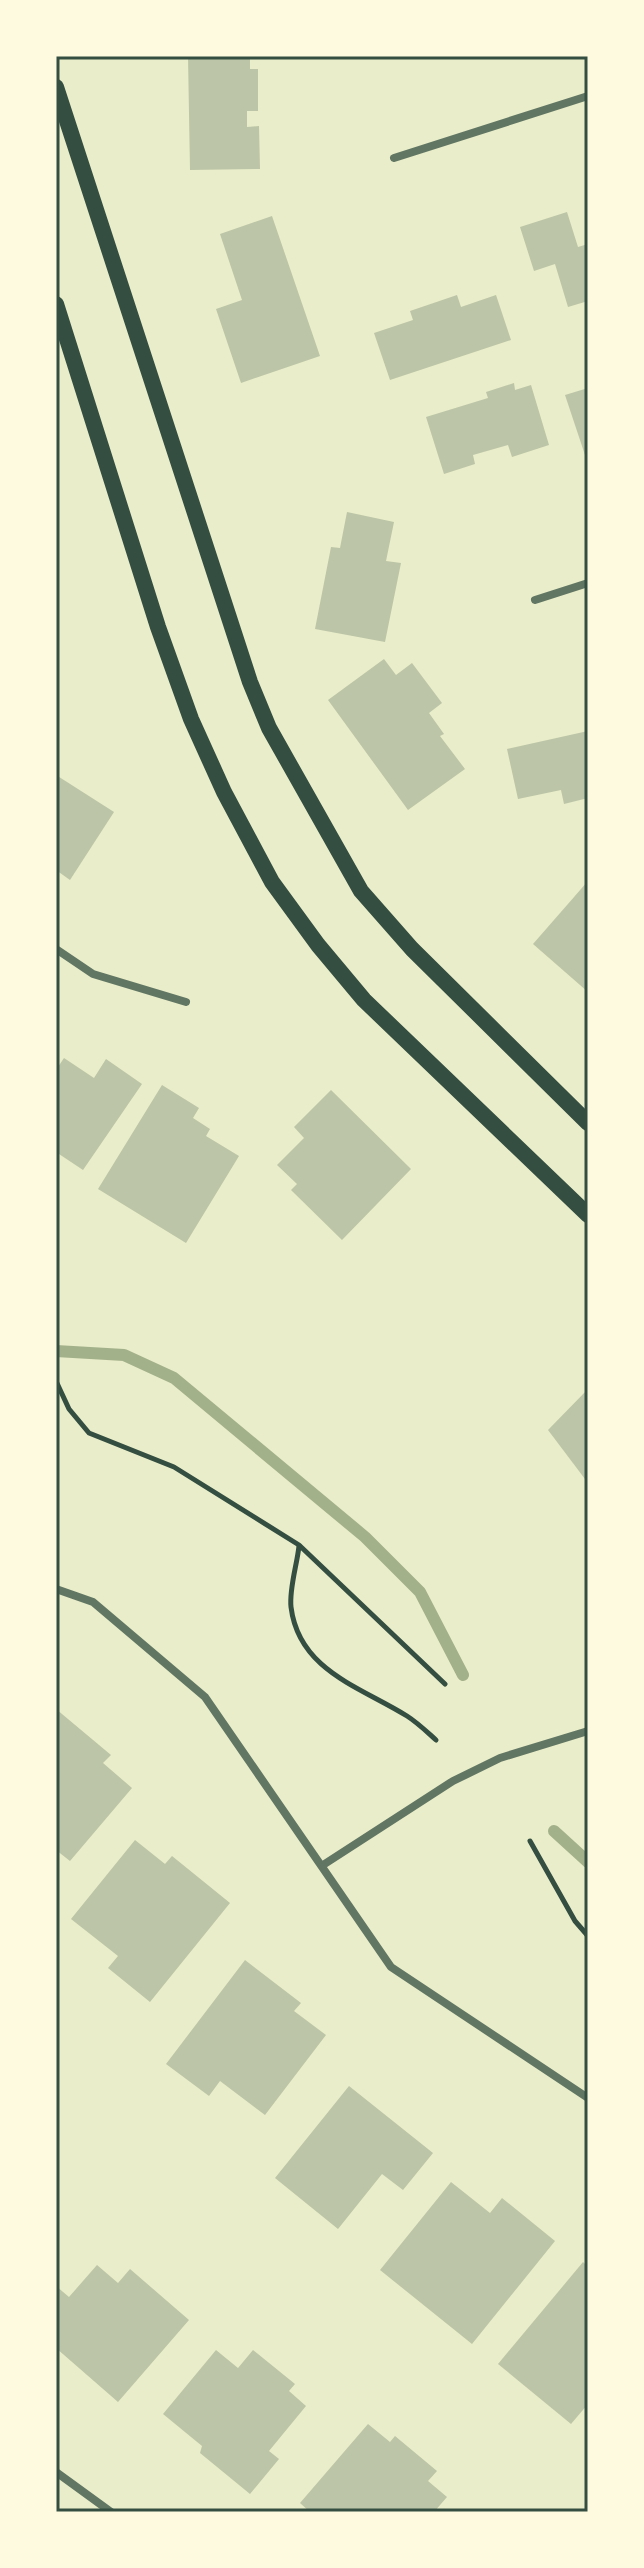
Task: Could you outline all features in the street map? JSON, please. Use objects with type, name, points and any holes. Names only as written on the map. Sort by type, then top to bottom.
[{"type":"main road","points":[[56,87],[245,667],[269,728],[361,891],[412,949],[588,1123]]},
{"type":"main road","points":[[56,304],[158,627],[191,719],[224,792],[272,882],[318,945],[364,1000],[588,1215]]},
{"type":"street","points":[[394,158],[588,96]]},
{"type":"street","points":[[535,600],[588,583]]},
{"type":"street","points":[[56,949],[93,974],[186,1002]]},
{"type":"street","points":[[56,1589],[93,1602],[205,1697],[391,1967],[588,2098]]},
{"type":"street","points":[[323,1865],[453,1781],[500,1758],[588,1731]]},
{"type":"street","points":[[56,2472],[111,2512]]},
{"type":"path","points":[[56,1381],[69,1409],[89,1433],[174,1467],[299,1545],[445,1684]]},
{"type":"path","points":[[299,1545],[291,1606],[300,1635],[317,1663],[409,1717],[436,1740]]},
{"type":"path","points":[[530,1841],[575,1921],[588,1936]]},
{"type":"building","points":[[188,56],[250,56],[250,69],[258,69],[258,111],[247,111],[247,127],[259,126],[260,169],[190,170]]},
{"type":"building","points":[[567,212],[578,247],[588,244],[588,301],[568,307],[555,264],[534,271],[520,227]]},
{"type":"building","points":[[272,216],[320,356],[241,383],[216,309],[242,300],[220,234]]},
{"type":"building","points":[[457,295],[461,307],[496,295],[511,340],[390,380],[374,333],[413,320],[410,311]]},
{"type":"building","points":[[514,383],[515,390],[531,385],[549,445],[512,457],[508,445],[473,455],[475,464],[444,474],[426,417],[488,398],[486,392]]},
{"type":"building","points":[[588,388],[588,461],[587,461],[565,395]]},
{"type":"building","points":[[347,512],[394,522],[386,561],[401,563],[385,642],[315,629],[331,547],[340,548]]},
{"type":"building","points":[[384,659],[396,675],[412,663],[442,703],[429,713],[444,734],[440,736],[465,769],[408,810],[328,700]]},
{"type":"building","points":[[588,731],[588,798],[564,804],[561,790],[518,799],[507,749]]},
{"type":"building","points":[[56,775],[114,812],[70,880],[56,870]]},
{"type":"building","points":[[588,881],[588,992],[533,944]]},
{"type":"building","points":[[64,1058],[94,1078],[106,1059],[142,1084],[83,1170],[56,1152],[56,1070]]},
{"type":"building","points":[[162,1085],[199,1108],[193,1118],[210,1129],[206,1136],[239,1156],[186,1243],[98,1189]]},
{"type":"building","points":[[331,1090],[411,1169],[342,1240],[291,1190],[297,1184],[277,1165],[304,1138],[294,1127]]},
{"type":"building","points":[[588,1389],[588,1483],[548,1430]]},
{"type":"building","points":[[56,1709],[111,1755],[103,1763],[132,1788],[70,1861],[56,1850]]},
{"type":"building","points":[[135,1840],[165,1864],[172,1856],[230,1903],[150,2002],[108,1968],[118,1956],[71,1919]]},
{"type":"building","points":[[245,1960],[301,2003],[294,2011],[326,2035],[265,2115],[220,2081],[209,2096],[166,2064]]},
{"type":"building","points":[[349,2086],[433,2153],[403,2190],[382,2174],[338,2229],[275,2178]]},
{"type":"building","points":[[451,2182],[490,2213],[502,2198],[555,2241],[472,2344],[380,2270]]},
{"type":"building","points":[[583,2262],[588,2267],[588,2404],[571,2424],[498,2364]]},
{"type":"building","points":[[97,2265],[118,2283],[130,2269],[189,2320],[118,2402],[56,2348],[56,2286],[69,2297]]},
{"type":"building","points":[[216,2350],[238,2368],[253,2350],[295,2384],[289,2391],[306,2406],[269,2451],[279,2459],[250,2494],[200,2453],[202,2446],[163,2414]]},
{"type":"building","points":[[368,2424],[390,2442],[395,2436],[437,2471],[428,2481],[447,2497],[434,2512],[310,2512],[300,2503]]},
{"type":"waterway","points":[[56,1351],[124,1355],[174,1378],[365,1537],[420,1592],[463,1675]]},
{"type":"waterway","points":[[554,1831],[588,1862]]}]
